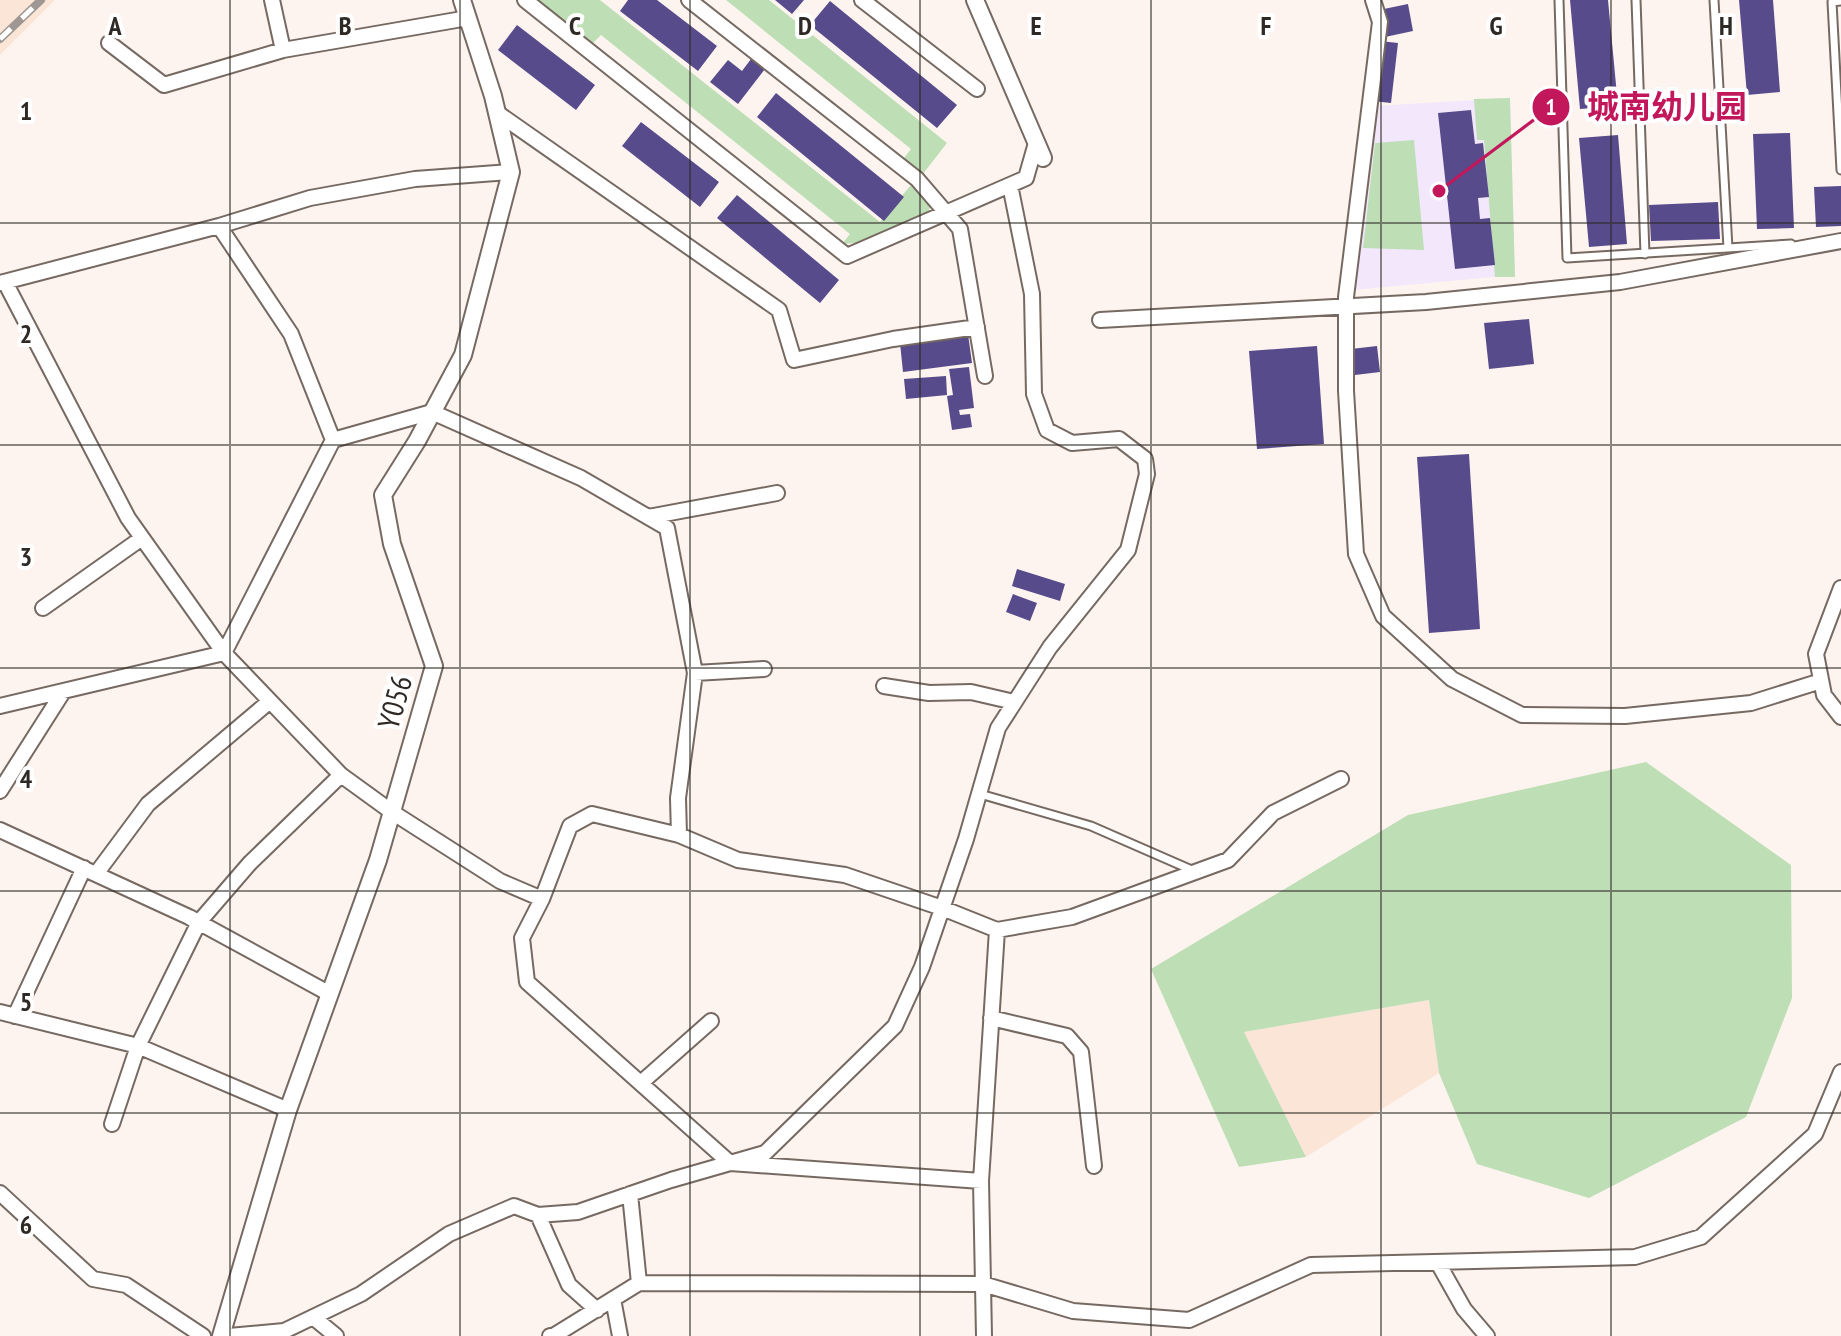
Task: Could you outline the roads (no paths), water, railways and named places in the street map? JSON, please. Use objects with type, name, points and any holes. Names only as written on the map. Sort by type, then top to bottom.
[{"type":"street","points":[[272,0],[283,50]]},
{"type":"street","name":"Y056","points":[[221,1336],[288,1110],[378,860],[434,666],[392,544],[383,495],[463,355],[511,172],[462,0]]},
{"type":"street","points":[[525,0],[847,256],[1026,178],[1039,151],[975,0]]},
{"type":"street","points":[[689,0],[917,179],[947,211],[960,229],[985,376]]},
{"type":"street","points":[[862,0],[977,89]]},
{"type":"street","points":[[1373,0],[1380,22],[1346,306],[1346,391],[1356,554],[1383,616],[1452,679],[1522,715],[1625,716],[1751,703],[1821,681]]},
{"type":"street","points":[[109,43],[164,85],[283,50],[468,18]]},
{"type":"street","points":[[496,112],[779,310],[794,360],[893,339],[977,327]]},
{"type":"street","points":[[511,172],[415,179],[310,198],[219,226],[3,283],[128,518],[224,653],[341,775],[392,812],[500,881],[542,899]]},
{"type":"street","points":[[229,1336],[284,1331],[361,1294],[449,1234],[514,1206],[538,1215],[578,1212],[765,1153],[895,1026],[922,967],[998,728],[1050,647],[1128,550],[1147,474],[1145,459],[1119,439],[1072,443],[1047,430],[1034,394],[1032,294],[1010,185]]},
{"type":"street","points":[[219,226],[291,334],[333,440]]},
{"type":"street","points":[[1100,320],[1426,302],[1620,282],[1841,241]]},
{"type":"street","points":[[0,706],[224,653],[333,440],[432,412],[581,478],[667,528],[695,673],[678,798],[679,835]]},
{"type":"street","points":[[648,517],[777,493]]},
{"type":"street","points":[[43,608],[142,538]]},
{"type":"street","points":[[1841,588],[1816,654],[1824,695],[1841,717]]},
{"type":"street","points":[[695,673],[764,669]]},
{"type":"street","points":[[884,686],[929,693],[971,692],[1014,702]]},
{"type":"street","points":[[0,791],[63,692]]},
{"type":"street","points":[[15,1016],[90,871],[148,804],[270,701]]},
{"type":"street","points":[[112,1124],[138,1046],[199,922],[250,863],[341,775]]},
{"type":"street","points":[[981,1181],[730,1163],[527,982],[522,938],[542,899],[570,826],[592,814],[679,835],[738,860],[845,875],[997,930],[1072,917],[1228,860],[1273,813],[1341,779]]},
{"type":"street","points":[[0,830],[199,922],[330,994]]},
{"type":"street","points":[[984,1336],[981,1181],[997,930]]},
{"type":"street","points":[[0,1012],[138,1046],[288,1110]]},
{"type":"street","points":[[991,1018],[1067,1036],[1081,1052],[1094,1166]]},
{"type":"street","points":[[642,1082],[711,1021]]},
{"type":"street","points":[[550,1336],[639,1283],[983,1284],[1073,1311],[1189,1320],[1311,1265],[1635,1257],[1701,1237],[1815,1134],[1841,1072]]},
{"type":"street","points":[[0,1193],[93,1279],[126,1285],[203,1336]]},
{"type":"street","points":[[630,1194],[639,1283]]},
{"type":"street","points":[[538,1215],[569,1285],[597,1310]]},
{"type":"street","points":[[1438,1263],[1464,1309],[1487,1336]]},
{"type":"street","points":[[613,1299],[620,1336]]},
{"type":"street","points":[[313,1317],[336,1336]]},
{"type":"lane","points":[[1559,0],[1567,258],[1841,241]]},
{"type":"lane","points":[[1636,0],[1645,254]]},
{"type":"lane","points":[[1714,0],[1728,248]]},
{"type":"lane","points":[[1841,1],[1832,2],[1841,170]]},
{"type":"lane","points":[[979,793],[1091,826],[1196,872]]},
{"type":"railway","points":[[0,39],[41,0]]},
{"type":"place","name":"城南幼儿园","points":[[1439,191]]}]
